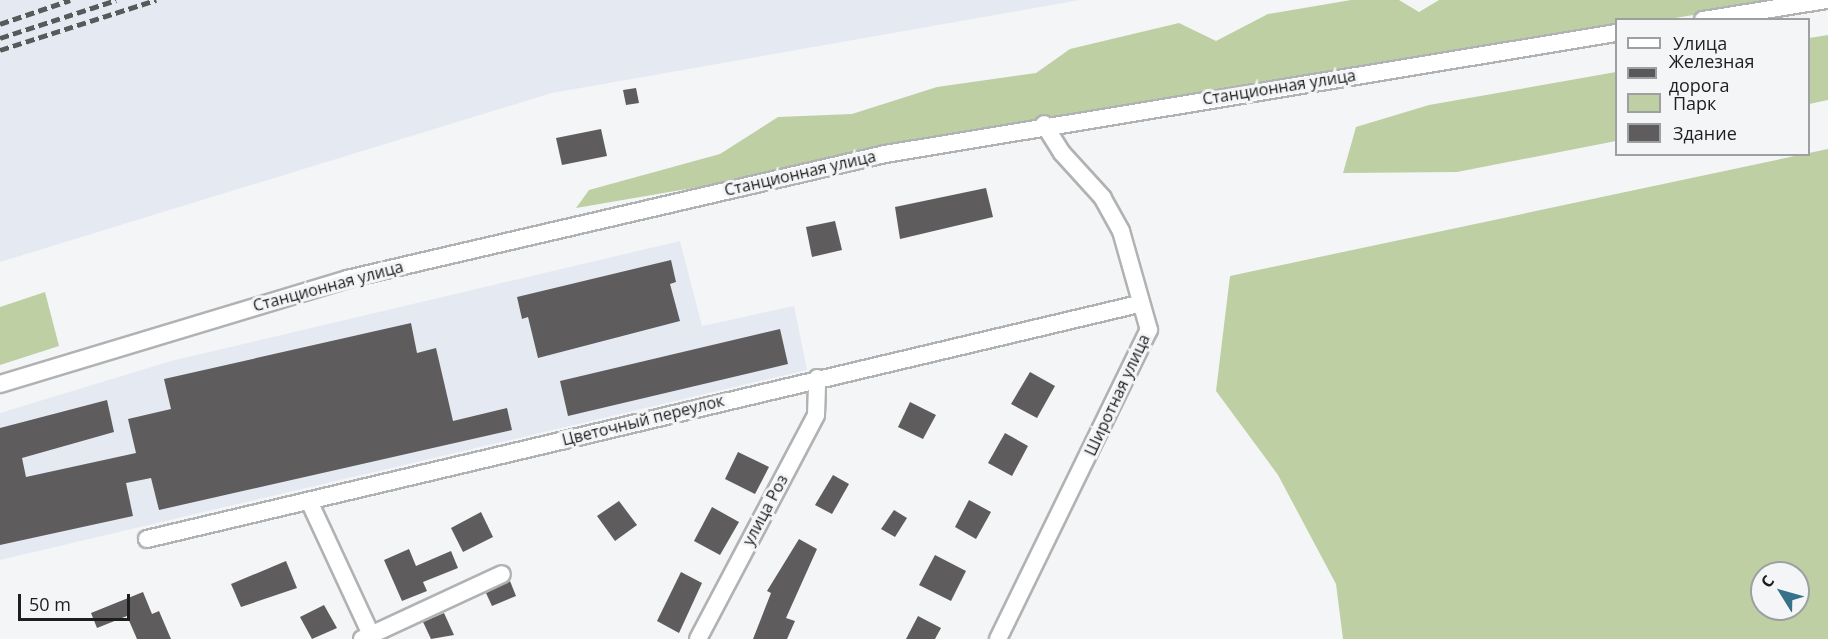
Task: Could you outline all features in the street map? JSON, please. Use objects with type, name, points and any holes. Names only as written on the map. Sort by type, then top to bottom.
[{"type":"street","points":[[1715,18],[1826,0]]},
{"type":"street","name":"Станционная улица","points":[[0,384],[347,279],[885,154],[1044,124],[1615,33]]},
{"type":"street","name":"Широтная улица","points":[[998,639],[1140,353],[1149,330],[1139,304],[1121,231],[1103,198],[1062,153],[1044,124]]},
{"type":"street","name":"Цветочный переулок","points":[[147,539],[817,378],[1139,304]]},
{"type":"street","name":"улица Роз","points":[[698,639],[816,415],[817,378]]},
{"type":"street","points":[[309,501],[369,638],[502,574]]},
{"type":"shaded area","points":[[0,0],[1080,0],[552,93],[0,262]]},
{"type":"shaded area","points":[[680,241],[702,326],[794,306],[807,370],[0,560],[0,413],[171,361]]},
{"type":"green space","points":[[1351,0],[1399,0],[1419,12],[1439,0],[1783,0],[1675,18],[1615,18],[1615,29],[576,208],[589,190],[720,154],[778,117],[852,114],[937,87],[1036,73],[1070,49],[1179,23],[1216,41],[1268,14]]},
{"type":"green space","points":[[1828,35],[1828,100],[1810,104],[1810,38]]},
{"type":"green space","points":[[1615,72],[1615,141],[1457,172],[1343,173],[1356,127],[1429,105]]},
{"type":"green space","points":[[1828,149],[1828,639],[1343,639],[1336,584],[1278,475],[1216,391],[1230,276],[1795,156],[1810,156],[1810,153]]},
{"type":"green space","points":[[45,292],[59,346],[0,365],[0,307]]},
{"type":"building","points":[[636,88],[639,103],[626,105],[623,90]]},
{"type":"building","points":[[601,129],[607,156],[562,165],[556,138]]},
{"type":"building","points":[[986,188],[993,217],[900,239],[895,207]]},
{"type":"building","points":[[835,221],[842,250],[812,257],[806,227]]},
{"type":"building","points":[[671,260],[676,282],[670,284],[680,321],[538,358],[528,317],[522,319],[517,297]]},
{"type":"building","points":[[411,323],[417,353],[436,348],[453,421],[507,408],[512,430],[159,510],[151,478],[126,483],[133,516],[0,545],[0,428],[107,400],[114,432],[22,458],[26,477],[136,453],[128,419],[171,409],[164,379]]},
{"type":"building","points":[[780,329],[788,364],[568,416],[560,381]]},
{"type":"building","points":[[1030,372],[1055,386],[1037,418],[1011,404]]},
{"type":"building","points":[[910,402],[936,415],[923,439],[898,427]]},
{"type":"building","points":[[1005,433],[1028,446],[1012,476],[988,463]]},
{"type":"building","points":[[738,452],[769,467],[755,494],[725,479]]},
{"type":"building","points":[[833,475],[849,484],[832,514],[815,505]]},
{"type":"building","points":[[969,500],[991,512],[976,539],[955,527]]},
{"type":"building","points":[[619,501],[637,525],[615,541],[597,516]]},
{"type":"building","points":[[712,507],[739,522],[720,555],[694,541]]},
{"type":"building","points":[[894,510],[907,518],[895,537],[881,529]]},
{"type":"building","points":[[481,512],[493,537],[463,552],[451,528]]},
{"type":"building","points":[[799,539],[817,549],[786,618],[795,621],[787,639],[753,639],[771,593],[767,591]]},
{"type":"building","points":[[409,549],[416,566],[451,551],[458,568],[423,582],[427,591],[402,601],[384,560]]},
{"type":"building","points":[[935,555],[966,571],[951,601],[919,585]]},
{"type":"building","points":[[286,561],[297,588],[241,607],[231,584]]},
{"type":"building","points":[[681,572],[702,583],[679,633],[657,621]]},
{"type":"building","points":[[510,581],[516,596],[492,606],[486,593]]},
{"type":"building","points":[[143,592],[152,614],[159,611],[171,639],[137,639],[127,616],[97,628],[91,613]]},
{"type":"building","points":[[324,605],[337,628],[312,639],[300,617]]},
{"type":"building","points":[[444,613],[454,635],[431,639],[423,622]]},
{"type":"building","points":[[918,616],[941,628],[935,639],[906,639]]},
{"type":"railway","points":[[0,24],[70,0]]},
{"type":"railway","points":[[0,38],[116,0]]},
{"type":"railway","points":[[0,50],[156,0]]}]
